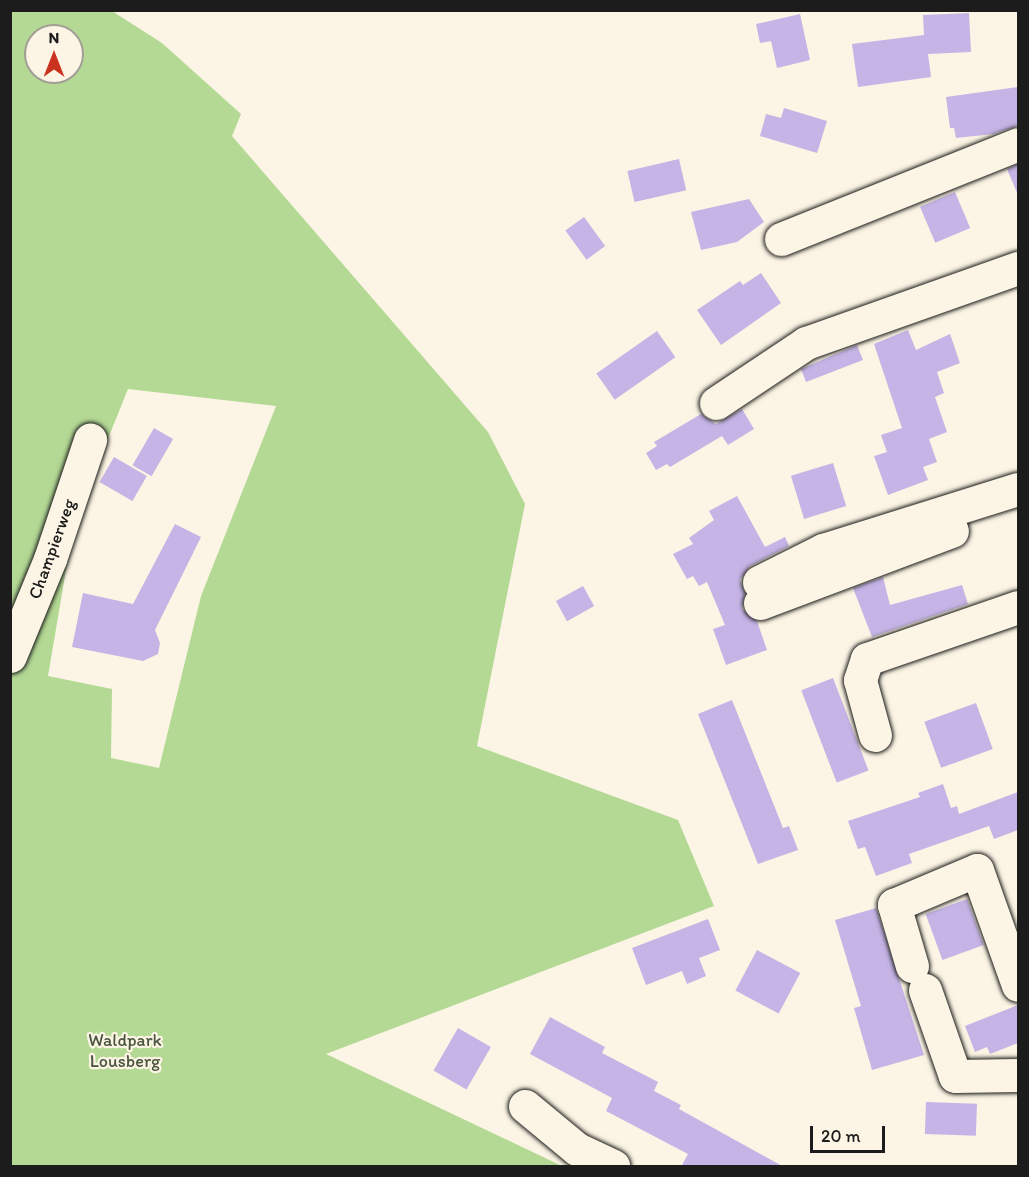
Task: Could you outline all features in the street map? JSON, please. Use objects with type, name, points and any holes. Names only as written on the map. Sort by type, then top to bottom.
[{"type":"street","points":[[781,239],[1018,144]]},
{"type":"street","points":[[716,403],[806,343],[1018,268]]},
{"type":"street","name":"Champierweg","points":[[10,656],[50,559],[90,440]]},
{"type":"street","points":[[1018,489],[823,550],[759,593],[1018,508]]},
{"type":"street","points":[[875,735],[860,680],[867,659],[1018,607]]},
{"type":"street","points":[[1018,985],[977,870],[894,905],[918,978],[955,1076],[1018,1075]]},
{"type":"street","points":[[525,1106],[577,1149],[613,1167]]},
{"type":"green space","name":"Waldpark Lousberg","points":[[10,11],[112,11],[162,43],[241,114],[232,136],[488,432],[525,504],[477,746],[678,820],[714,906],[326,1054],[562,1166],[11,1166]],"holes":[[[128,389],[276,406],[201,596],[159,768],[111,758],[112,689],[48,676],[74,523]]]},
{"type":"building","points":[[969,13],[971,52],[928,54],[931,77],[858,87],[852,44],[924,35],[923,15]]},
{"type":"building","points":[[800,14],[810,60],[777,68],[771,41],[760,43],[756,24]]},
{"type":"building","points":[[1018,87],[1018,126],[993,134],[956,138],[954,128],[950,128],[946,97]]},
{"type":"building","points":[[784,108],[827,121],[817,153],[760,136],[766,114],[781,118]]},
{"type":"building","points":[[679,159],[686,190],[635,202],[627,171]]},
{"type":"building","points":[[1018,164],[1018,195],[1007,169]]},
{"type":"building","points":[[955,192],[970,228],[935,243],[920,207]]},
{"type":"building","points":[[749,199],[764,222],[737,242],[701,250],[691,212]]},
{"type":"building","points":[[584,217],[605,246],[587,260],[565,231]]},
{"type":"building","points":[[761,273],[781,303],[721,345],[697,310],[740,281],[743,285]]},
{"type":"building","points":[[908,330],[916,350],[950,334],[960,363],[937,372],[944,393],[935,397],[947,432],[929,439],[937,462],[923,467],[928,480],[888,495],[874,456],[887,452],[881,435],[902,428],[874,344]]},
{"type":"building","points":[[657,331],[675,357],[615,400],[596,373]]},
{"type":"building","points":[[857,345],[863,360],[806,382],[801,369]]},
{"type":"building","points":[[742,409],[754,429],[728,445],[722,436],[670,467],[667,464],[656,470],[646,453],[657,446],[654,442],[701,414],[716,424]]},
{"type":"building","points":[[154,428],[173,439],[152,476],[132,465]]},
{"type":"building","points":[[114,457],[147,476],[132,501],[100,482]]},
{"type":"building","points":[[833,463],[846,506],[804,519],[791,476]]},
{"type":"building","points":[[737,496],[765,547],[785,537],[789,546],[750,566],[740,580],[745,593],[742,609],[757,621],[767,650],[726,665],[713,629],[725,625],[707,582],[699,586],[693,576],[687,579],[673,554],[693,544],[689,538],[714,520],[709,511]]},
{"type":"building","points":[[175,524],[201,537],[155,630],[160,643],[158,654],[143,661],[72,647],[83,593],[133,604]]},
{"type":"building","points":[[883,577],[890,605],[962,585],[968,604],[872,637],[853,588]]},
{"type":"building","points":[[583,586],[594,606],[567,621],[556,601]]},
{"type":"building","points":[[833,678],[868,770],[837,783],[801,690]]},
{"type":"building","points":[[732,700],[783,828],[789,826],[798,850],[758,864],[698,714]]},
{"type":"building","points":[[976,703],[993,749],[941,768],[924,722]]},
{"type":"building","points":[[943,784],[951,808],[957,806],[959,814],[1018,792],[1018,830],[994,839],[989,826],[909,854],[912,863],[876,876],[865,847],[858,849],[848,821],[920,797],[918,793]]},
{"type":"building","points":[[967,899],[984,945],[942,960],[926,914]]},
{"type":"building","points":[[876,908],[924,1055],[872,1070],[854,1008],[861,1006],[835,920]]},
{"type":"building","points":[[708,919],[720,950],[699,958],[706,976],[687,984],[682,971],[646,985],[632,948]]},
{"type":"building","points":[[757,950],[800,973],[779,1014],[735,991]]},
{"type":"building","points":[[1018,1005],[1018,1043],[990,1054],[987,1047],[975,1052],[965,1026]]},
{"type":"building","points":[[550,1017],[605,1047],[602,1053],[658,1082],[654,1091],[681,1105],[679,1109],[784,1167],[681,1167],[688,1154],[606,1111],[612,1098],[530,1054]]},
{"type":"building","points":[[458,1028],[491,1047],[466,1089],[433,1070]]},
{"type":"building","points":[[926,1102],[977,1104],[976,1136],[925,1134]]}]
